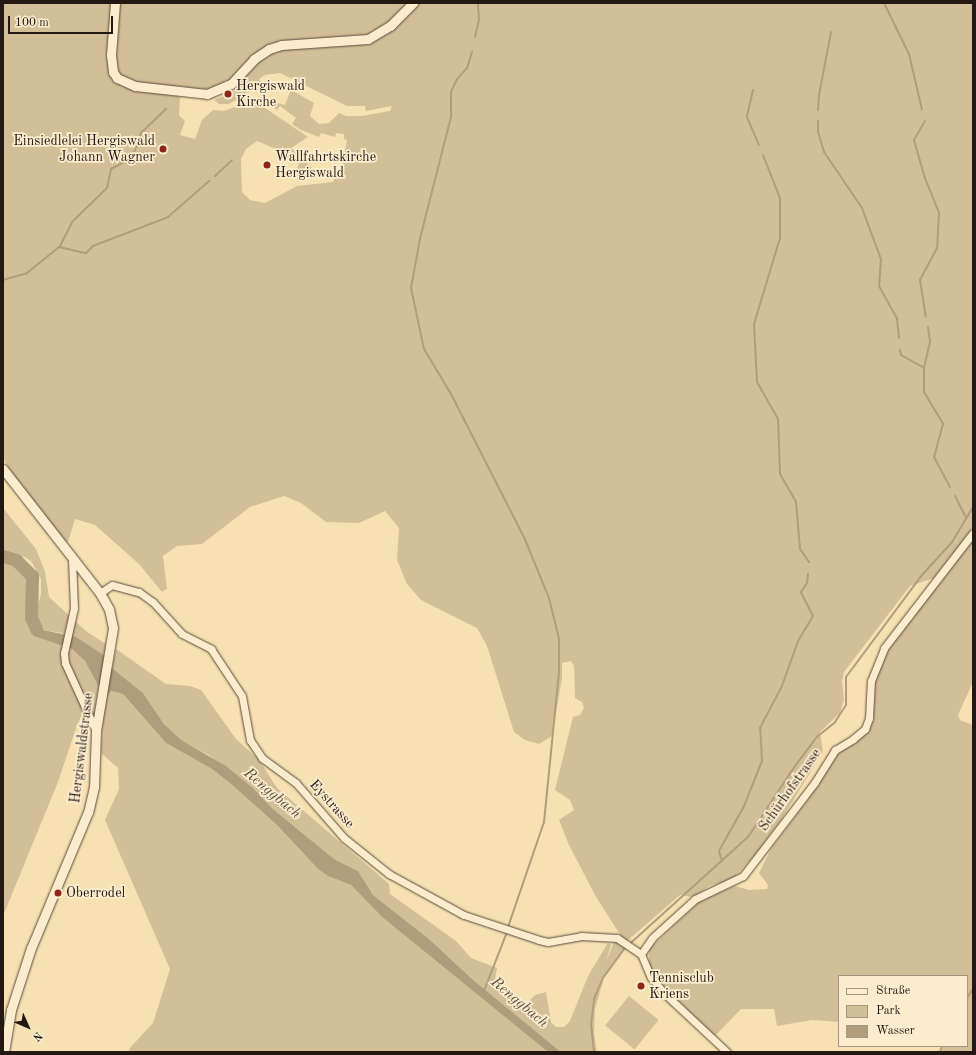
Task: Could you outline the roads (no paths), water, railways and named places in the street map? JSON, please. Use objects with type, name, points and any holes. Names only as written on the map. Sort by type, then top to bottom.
[{"type":"street","points":[[115,3],[111,55],[113,72],[117,78],[135,86],[207,94],[231,84],[254,59],[269,49],[281,45],[368,39],[390,26],[413,3]]},
{"type":"street","name":"Hergiswaldstrasse","points":[[3,469],[72,560],[100,593],[109,609],[113,628],[111,648],[101,695],[96,731],[94,787],[88,812],[31,948],[11,1010],[4,1052]]},
{"type":"street","name":"Schürhofstrasse","points":[[641,954],[649,941],[696,899],[743,876],[811,788],[835,750],[853,739],[864,729],[868,718],[872,681],[884,648],[973,533]]},
{"type":"street","points":[[72,560],[75,590],[71,625],[64,653],[65,663],[96,731]]},
{"type":"street","name":"Eystrasse","points":[[100,593],[112,585],[139,592],[153,602],[182,634],[211,649],[242,696],[250,740],[262,758],[296,783],[344,838],[388,874],[464,915],[539,940],[548,942],[581,936],[617,938],[623,940],[632,950],[641,954]]},
{"type":"street","points":[[641,954],[651,977],[665,994],[727,1052]]},
{"type":"water","points":[[36,611],[36,621],[43,630],[76,637],[105,656],[112,668],[143,693],[164,724],[181,740],[226,766],[253,788],[273,809],[334,859],[358,871],[373,895],[429,939],[472,979],[561,1052],[548,1052],[382,917],[351,885],[328,876],[318,869],[277,825],[231,784],[212,769],[166,743],[123,694],[111,691],[105,698],[85,661],[72,649],[34,636],[26,614]]},
{"type":"waterway","points":[[475,37],[479,19],[478,3]]},
{"type":"waterway","points":[[884,3],[909,54],[922,110]]},
{"type":"waterway","points":[[818,110],[819,95],[831,32]]},
{"type":"waterway","points":[[472,52],[467,68],[457,79],[451,92],[451,117],[420,239],[411,288],[424,349],[451,394],[524,537],[549,598],[559,639],[559,672],[544,822],[508,927]]},
{"type":"waterway","points":[[753,90],[747,117],[759,145]]},
{"type":"waterway","points":[[60,246],[72,222],[107,188],[111,169],[132,158],[141,133],[166,109]]},
{"type":"waterway","points":[[818,121],[818,132],[824,152],[862,208],[881,259],[879,286],[897,319],[899,338]]},
{"type":"waterway","points":[[925,121],[914,140],[925,178],[939,212],[937,248],[920,280],[926,317]]},
{"type":"waterway","points":[[763,155],[780,198],[780,238],[754,324],[757,382],[778,419],[780,474],[796,502],[800,549],[809,562]]},
{"type":"waterway","points":[[215,176],[232,160]]},
{"type":"waterway","points":[[3,280],[27,273],[59,247],[86,253],[93,246],[168,217],[209,181]]},
{"type":"waterway","points":[[928,327],[930,342],[924,368],[924,392],[943,424],[934,457],[950,487]]},
{"type":"waterway","points":[[900,350],[901,355],[924,368]]},
{"type":"waterway","points":[[955,496],[966,518]]},
{"type":"waterway","points":[[594,1052],[591,1025],[594,999],[603,978],[624,949],[748,837],[795,766],[818,736],[835,722],[846,705],[846,677],[922,575],[952,542],[973,507]]},
{"type":"waterway","name":"Renggbach","points":[[3,556],[16,560],[32,576],[31,617],[36,629]]},
{"type":"waterway","points":[[722,861],[719,851],[744,806],[762,761],[760,728],[782,686],[798,641],[813,616],[801,592],[807,583],[808,574]]},
{"type":"waterway","points":[[484,991],[507,932]]},
{"type":"waterway","points":[[968,996],[973,989]]},
{"type":"waterway","points":[[940,1052],[942,1047]]},
{"type":"place","name":"Hergiswald Kirche","points":[[228,94]]},
{"type":"place","name":"Einsiedlelei Hergiswald Johann Wagner","points":[[163,149]]},
{"type":"place","name":"Wallfahrtskirche Hergiswald","points":[[267,165]]},
{"type":"place","name":"Oberrodel","points":[[58,893]]},
{"type":"place","name":"Tennisclub Kriens","points":[[641,986]]}]
